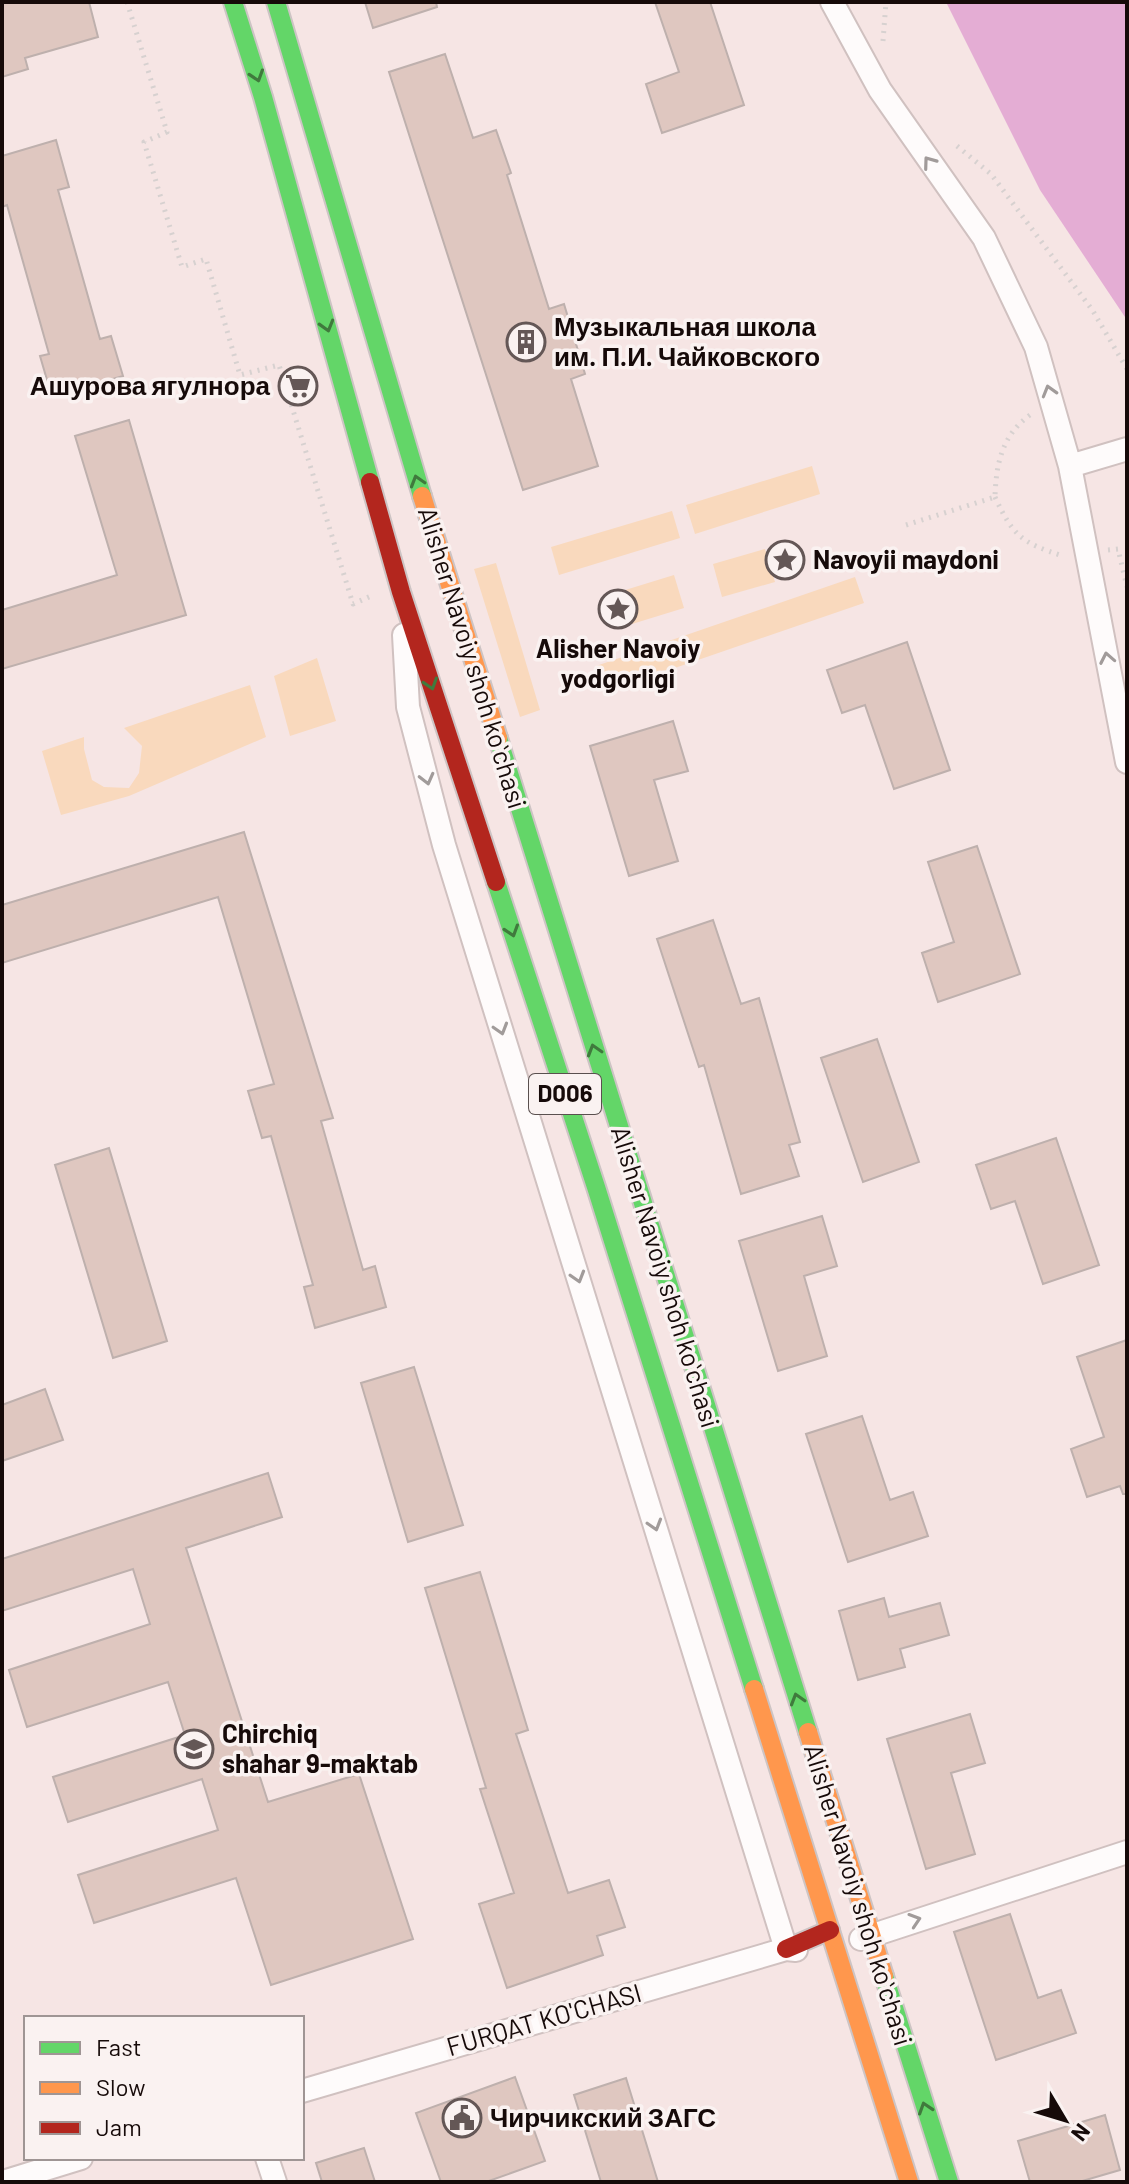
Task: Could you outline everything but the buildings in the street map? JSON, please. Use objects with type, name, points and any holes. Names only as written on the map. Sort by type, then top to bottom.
[{"type":"main road","name":"Alisher Navoiy shoh koʻchasi","points":[[233,2],[263,97],[401,592],[596,1187],[909,2182]]},
{"type":"main road","name":"Alisher Navoiy shoh koʻchasi","points":[[276,2],[400,428],[949,2182]]},
{"type":"street","points":[[832,2],[880,90],[984,238],[1036,347],[1070,466],[1127,762]]},
{"type":"street","points":[[1070,466],[1127,449]]},
{"type":"street","name":"Alisher Navoiy shoh koʻchasi","points":[[401,592],[408,707],[444,845],[786,1949]]},
{"type":"street","name":"FURQAT KO'CHASI","points":[[304,2090],[786,1949],[814,1952],[832,1939],[871,1935],[1127,1852]]},
{"type":"street","points":[[3,2182],[74,2160]]},
{"type":"street","points":[[268,2160],[275,2182]]},
{"type":"path","points":[[127,2],[167,132],[144,142],[182,267],[206,259],[240,375],[279,365],[353,604]]},
{"type":"path","points":[[957,146],[991,174],[1093,311],[1127,369]]},
{"type":"path","points":[[1027,416],[1004,443],[996,467],[995,497],[1009,525],[1032,546],[1065,556]]},
{"type":"path","points":[[906,525],[995,497]]},
{"type":"path","points":[[1118,549],[1127,587]]},
{"type":"shaded area","points":[[946,2],[1127,2],[1127,320],[1040,190]]},
{"type":"shaded area","points":[[812,466],[820,494],[695,534],[686,505]]},
{"type":"shaded area","points":[[672,511],[680,538],[559,575],[551,547]]},
{"type":"shaded area","points":[[765,549],[775,582],[722,597],[713,564]]},
{"type":"shaded area","points":[[496,563],[540,710],[520,717],[474,569]]},
{"type":"shaded area","points":[[674,575],[684,608],[632,624],[622,591]]},
{"type":"shaded area","points":[[855,577],[864,603],[605,692],[596,666]]},
{"type":"shaded area","points":[[317,658],[336,721],[290,736],[274,676]]},
{"type":"shaded area","points":[[250,685],[266,737],[129,796],[61,815],[42,751],[84,737],[92,780],[104,787],[129,788],[139,773],[142,746],[124,728]]},
{"type":"traffic: fast","points":[[233,2],[263,97],[370,482]]},
{"type":"traffic: fast","points":[[276,2],[422,496]]},
{"type":"traffic: fast","points":[[498,738],[808,1732]]},
{"type":"traffic: fast","points":[[496,882],[754,1689]]},
{"type":"traffic: fast","points":[[884,1976],[949,2182]]},
{"type":"traffic: slow","points":[[422,496],[498,738]]},
{"type":"traffic: slow","points":[[754,1689],[909,2182]]},
{"type":"traffic: slow","points":[[808,1732],[884,1976]]},
{"type":"traffic: jam","points":[[370,482],[401,592],[496,882]]},
{"type":"traffic: jam","points":[[786,1949],[830,1930]]},
{"type":"place","name":"Музыкальная школа им. П.И. Чайковского","points":[[526,342]]},
{"type":"place","name":"Ашурова ягулнора","points":[[298,386]]},
{"type":"place","name":"Navoyii maydoni","points":[[785,560]]},
{"type":"place","name":"Alisher Navoiy yodgorligi","points":[[618,609]]},
{"type":"place","name":"Chirchiq shahar 9-maktab","points":[[194,1749]]},
{"type":"place","name":"Чирчикский ЗАГС","points":[[462,2118]]}]
